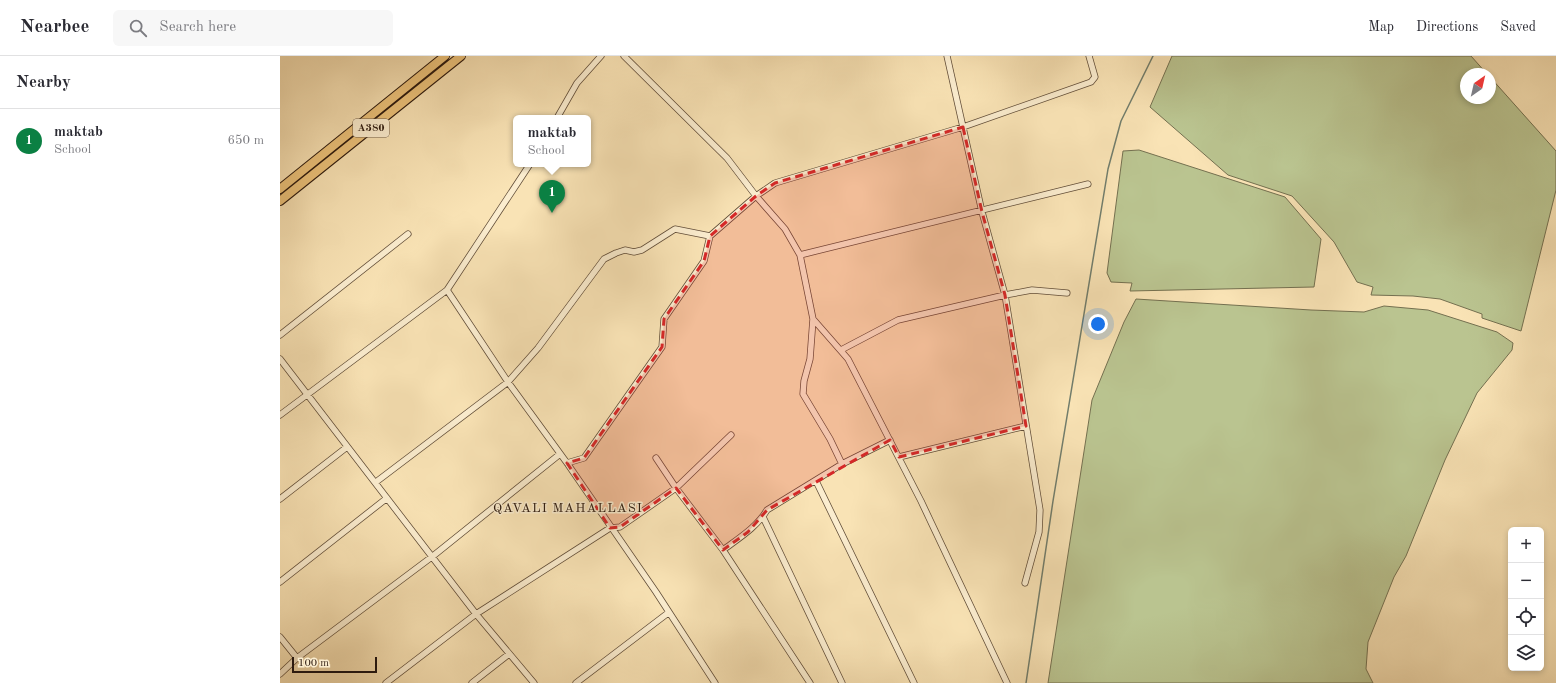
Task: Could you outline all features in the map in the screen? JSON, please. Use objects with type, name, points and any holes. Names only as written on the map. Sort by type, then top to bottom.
[{"type":"highway","name":"A380","points":[[280,189],[445,56]]},
{"type":"highway","name":"A380","points":[[280,201],[461,56]]},
{"type":"street","points":[[559,115],[577,83],[601,56]]},
{"type":"street","points":[[624,56],[727,158],[756,196],[785,228],[800,255],[813,319],[810,359],[804,381],[803,394],[830,439],[842,464]]},
{"type":"street","points":[[947,56],[982,212],[1005,295],[1040,510],[1039,532],[1025,583]]},
{"type":"street","points":[[567,463],[584,458],[662,347],[664,319],[704,261],[710,236],[756,196],[775,183],[964,127],[1091,82],[1095,77],[1090,56]]},
{"type":"street","points":[[280,415],[447,290],[528,167]]},
{"type":"street","points":[[800,255],[982,212],[1088,184]]},
{"type":"street","points":[[376,482],[508,382],[538,348],[604,259],[616,252],[625,250],[634,252],[642,250],[675,229],[710,236]]},
{"type":"street","points":[[280,335],[408,234]]},
{"type":"street","points":[[447,290],[508,382],[567,463],[610,528],[656,592],[668,613],[715,683]]},
{"type":"street","points":[[841,350],[898,320],[1032,290],[1067,292]]},
{"type":"street","points":[[813,319],[848,359],[899,457],[1007,683]]},
{"type":"street","points":[[280,359],[433,556],[476,614],[534,683]]},
{"type":"street","points":[[899,457],[1026,426]]},
{"type":"street","points":[[386,683],[476,614],[610,528],[620,527],[676,488],[731,435]]},
{"type":"street","points":[[723,550],[748,532],[767,510],[842,464],[890,440]]},
{"type":"street","points":[[280,499],[347,447]]},
{"type":"street","points":[[280,674],[297,658],[433,556],[560,454]]},
{"type":"street","points":[[656,458],[676,488],[723,550],[810,683]]},
{"type":"street","points":[[816,481],[914,683]]},
{"type":"street","points":[[280,582],[387,498]]},
{"type":"street","points":[[762,517],[842,683]]},
{"type":"street","points":[[576,683],[668,613]]},
{"type":"street","points":[[280,637],[297,658]]},
{"type":"street","points":[[472,683],[510,654]]},
{"type":"highlighted area","points":[[963,127],[982,212],[1005,295],[1026,426],[899,457],[890,440],[767,510],[748,532],[723,550],[676,488],[620,527],[610,528],[567,463],[584,458],[662,347],[664,319],[704,261],[710,236],[756,196],[775,183]]},
{"type":"green space","points":[[1172,56],[1471,56],[1482,68],[1460,68],[1460,104],[1496,104],[1496,84],[1556,151],[1556,190],[1521,331],[1482,318],[1482,314],[1440,299],[1413,296],[1371,295],[1373,287],[1357,282],[1334,242],[1292,196],[1228,175],[1150,107]]},
{"type":"green space","points":[[1139,150],[1285,197],[1321,239],[1314,287],[1130,291],[1132,283],[1111,282],[1107,273],[1123,151]]},
{"type":"green space","points":[[1136,299],[1364,312],[1384,306],[1428,310],[1497,332],[1513,343],[1512,350],[1477,393],[1445,460],[1406,556],[1394,577],[1368,642],[1366,669],[1373,683],[1048,683],[1092,400],[1124,322]]},
{"type":"waterway","points":[[1026,683],[1053,501],[1108,169],[1121,121],[1153,56]]},
{"type":"place","name":"maktab","points":[[552,213]]},
{"type":"district","name":"QAVALI MAHALLASI","points":[[568,508]]}]
